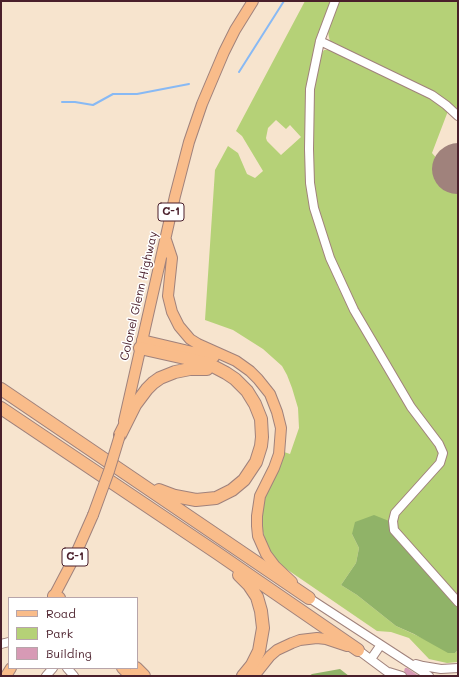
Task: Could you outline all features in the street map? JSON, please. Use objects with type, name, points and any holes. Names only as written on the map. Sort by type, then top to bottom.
[{"type":"highway","points":[[137,482],[175,496],[196,500],[207,500],[225,494],[239,484],[256,462],[261,446],[262,436],[261,419],[256,404],[235,379],[206,364],[141,344]]},
{"type":"highway","points":[[120,435],[140,397],[160,378],[183,370],[215,368]]},
{"type":"highway","points":[[1,389],[309,598]]},
{"type":"highway","points":[[1,408],[358,650]]},
{"type":"highway","points":[[217,553],[250,585],[257,597],[261,611],[263,628],[261,643],[255,659],[243,676]]},
{"type":"main road","name":"Colonel Glenn Highway","points":[[56,597],[93,515],[120,435],[182,168],[202,104],[235,30],[253,1]]},
{"type":"main road","points":[[166,239],[172,258],[168,296],[175,319],[184,333],[198,344],[242,365],[258,379],[270,394],[277,412],[280,428],[280,446],[274,468],[263,488],[258,506],[256,516],[258,536],[266,554],[275,566],[309,598]]},
{"type":"main road","points":[[141,344],[216,357],[221,356]]},
{"type":"main road","points":[[254,676],[270,656],[277,650],[300,640],[313,638],[326,639],[358,650]]},
{"type":"street","points":[[335,1],[320,41],[310,90],[310,183],[314,208],[330,258],[354,310],[411,407],[439,444],[443,453],[440,463],[395,513],[393,521],[394,530],[458,602]]},
{"type":"street","points":[[320,41],[432,96],[446,105],[458,116]]},
{"type":"street","points":[[309,598],[380,646],[429,676]]},
{"type":"street","points":[[371,659],[380,646]]},
{"type":"street","points":[[358,650],[391,675],[402,676]]},
{"type":"street","points":[[399,657],[423,666],[442,669],[458,668]]},
{"type":"green space","points":[[305,1],[333,1],[319,36],[306,141],[325,250],[338,287],[353,314],[438,446],[438,457],[433,466],[389,521],[352,534],[359,548],[356,563],[341,585],[357,595],[396,626],[455,653],[458,650],[458,662],[447,663],[429,659],[409,638],[391,632],[377,631],[282,566],[267,546],[261,524],[264,499],[277,472],[284,452],[290,454],[299,428],[298,408],[292,388],[282,366],[263,349],[233,330],[205,320],[215,170],[228,146],[238,153],[247,174],[255,178],[263,171],[242,136],[236,131]],"holes":[[[276,120],[286,129],[290,125],[301,137],[281,155],[267,141],[266,138],[268,128]]]},
{"type":"green space","points":[[339,1],[458,1],[458,109],[330,42],[328,32]]},
{"type":"green space","points":[[324,50],[329,50],[415,90],[434,100],[448,111],[432,153],[458,183],[458,598],[395,525],[400,512],[446,453],[445,446],[438,440],[415,411],[342,282],[316,206],[313,183],[313,90],[321,55]]},
{"type":"green space","points":[[374,515],[389,521],[392,533],[458,607],[458,650],[455,653],[448,653],[396,626],[357,595],[341,585],[356,563],[359,548],[352,534],[355,522]]},
{"type":"green space","points":[[340,669],[349,676],[309,676],[312,674]]},
{"type":"building","points":[[405,668],[419,676],[407,676],[404,671]]},
{"type":"waterway","points":[[239,72],[284,1]]},
{"type":"waterway","points":[[62,102],[75,102],[93,105],[113,94],[137,94],[189,84]]}]
